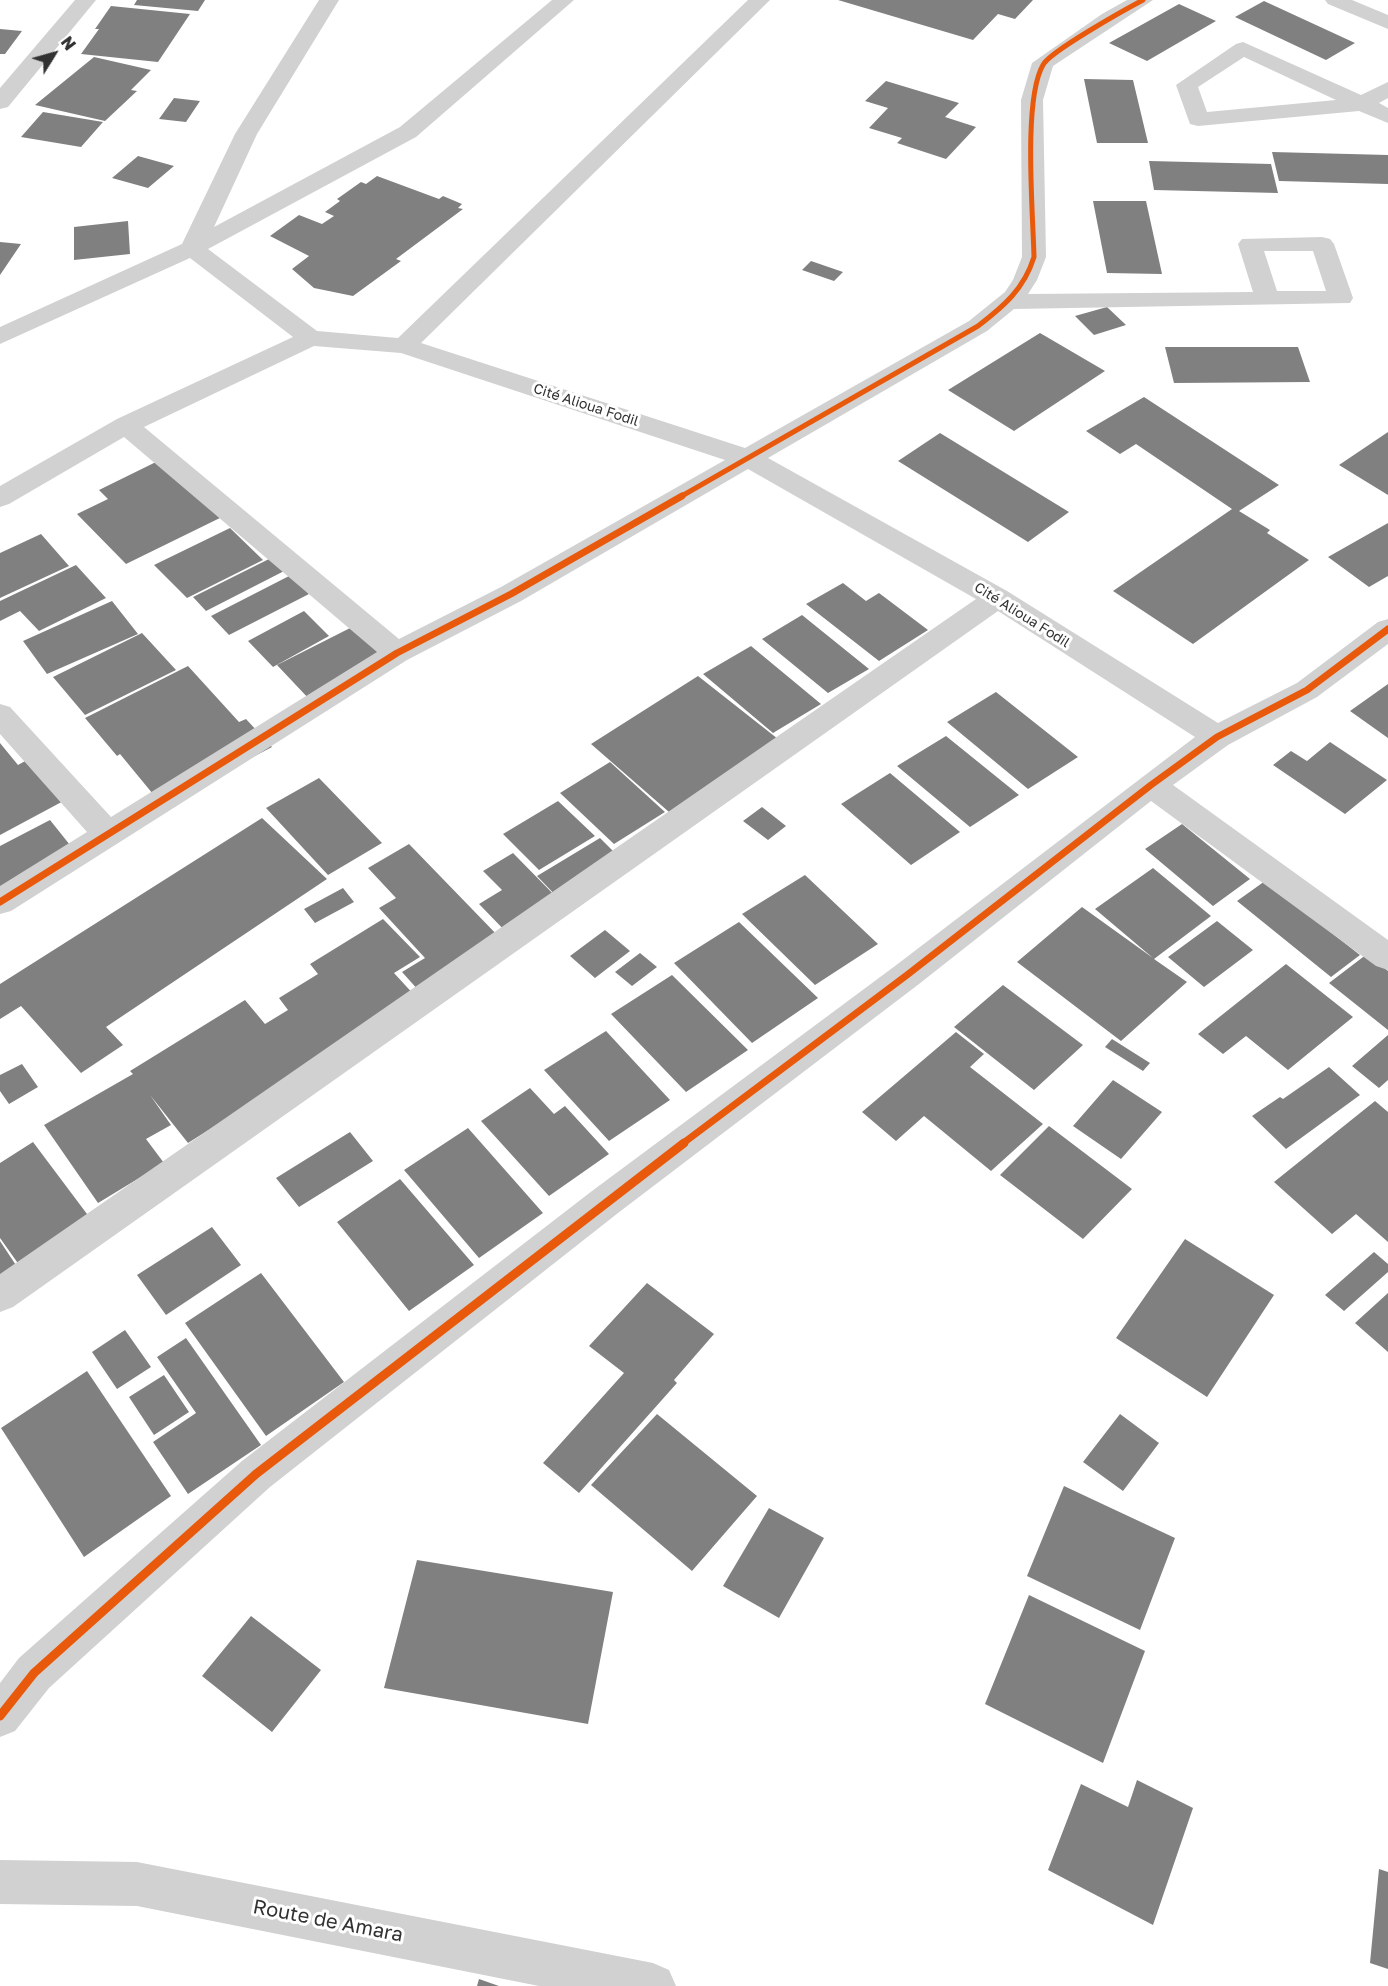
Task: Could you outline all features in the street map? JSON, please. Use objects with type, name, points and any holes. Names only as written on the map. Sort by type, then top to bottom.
[{"type":"street","points":[[0,102],[86,0]]},
{"type":"street","points":[[192,248],[246,134],[329,0]]},
{"type":"street","points":[[0,336],[192,248],[408,132],[564,0]]},
{"type":"street","points":[[404,346],[760,0]]},
{"type":"street","points":[[0,902],[109,836],[397,653],[511,594],[978,326],[1011,302],[1028,278],[1035,257],[1032,100],[1042,63],[1109,18],[1143,0]]},
{"type":"street","points":[[1335,0],[1388,23]]},
{"type":"street","points":[[1388,89],[1362,104],[1198,118],[1187,85],[1243,48],[1362,104],[1388,116]]},
{"type":"street","points":[[0,498],[126,426],[310,338],[192,248]]},
{"type":"street","points":[[1011,302],[1267,298]]},
{"type":"street","name":"Cité Alioua Fodil","points":[[310,338],[404,346],[748,458],[997,598],[1217,737]]},
{"type":"street","points":[[126,426],[397,653]]},
{"type":"street","points":[[0,1295],[997,598]]},
{"type":"street","points":[[0,1716],[34,1673],[256,1474],[605,1202],[907,975],[1151,785],[1217,737],[1307,690],[1388,629]]},
{"type":"street","points":[[0,715],[109,836]]},
{"type":"street","points":[[1151,785],[1388,957]]},
{"type":"street","name":"Route de Amara","points":[[0,1882],[137,1884],[630,1984]]},
{"type":"building","points":[[137,0],[205,0],[198,11],[134,5]]},
{"type":"building","points":[[838,0],[1033,0],[1015,19],[998,14],[973,40]]},
{"type":"building","points":[[1264,1],[1355,43],[1326,60],[1235,17]]},
{"type":"building","points":[[1179,4],[1216,21],[1147,61],[1109,43]]},
{"type":"building","points":[[111,6],[190,14],[158,62],[81,54],[99,29],[95,29]]},
{"type":"building","points":[[0,29],[22,31],[5,54],[0,54]]},
{"type":"building","points":[[94,57],[151,70],[131,90],[137,91],[105,121],[35,105]]},
{"type":"building","points":[[1084,79],[1133,80],[1148,143],[1097,143]]},
{"type":"building","points":[[886,81],[959,103],[945,117],[976,127],[946,159],[897,143],[902,138],[869,128],[888,108],[865,101]]},
{"type":"building","points":[[174,98],[200,101],[186,122],[159,119]]},
{"type":"building","points":[[43,112],[103,122],[81,147],[21,137]]},
{"type":"building","points":[[1272,152],[1388,155],[1388,184],[1279,181]]},
{"type":"building","points":[[138,156],[174,166],[148,188],[112,178]]},
{"type":"building","points":[[1149,161],[1271,164],[1278,193],[1154,190]]},
{"type":"building","points":[[377,176],[439,199],[443,196],[462,204],[458,208],[463,209],[396,259],[401,261],[353,296],[314,288],[292,269],[309,256],[270,236],[299,215],[322,224],[334,216],[325,212],[340,201],[337,199],[361,182],[366,184]]},
{"type":"building","points":[[1093,201],[1146,201],[1162,274],[1107,273]]},
{"type":"building","points":[[128,221],[130,254],[74,260],[74,227]]},
{"type":"building","points":[[0,242],[21,244],[0,275]]},
{"type":"building","points":[[811,261],[843,272],[834,281],[802,270]]},
{"type":"building","points":[[1107,307],[1126,325],[1094,335],[1075,316]]},
{"type":"building","points":[[1040,333],[1105,371],[1014,431],[948,390]]},
{"type":"building","points":[[1165,347],[1298,347],[1310,382],[1174,383]]},
{"type":"building","points":[[1144,397],[1279,485],[1239,511],[1270,530],[1267,533],[1309,560],[1193,644],[1113,591],[1232,509],[1136,444],[1120,454],[1086,431]]},
{"type":"building","points":[[1388,432],[1388,495],[1339,465]]},
{"type":"building","points":[[940,433],[1069,512],[1028,542],[898,461]]},
{"type":"building","points":[[162,459],[226,515],[126,564],[77,514],[108,499],[99,490]]},
{"type":"building","points":[[1388,523],[1388,576],[1369,587],[1328,557]]},
{"type":"building","points":[[230,528],[263,560],[187,598],[154,565]]},
{"type":"building","points":[[41,534],[69,566],[0,598],[0,553]]},
{"type":"building","points":[[277,555],[290,568],[206,611],[193,597]]},
{"type":"building","points":[[76,565],[106,598],[39,631],[20,611],[0,621],[0,601]]},
{"type":"building","points":[[291,575],[309,594],[229,635],[211,616]]},
{"type":"building","points":[[843,583],[866,601],[879,593],[928,630],[879,661],[806,604]]},
{"type":"building","points":[[112,601],[138,634],[47,674],[23,641]]},
{"type":"building","points":[[304,611],[329,636],[273,667],[248,641]]},
{"type":"building","points":[[802,615],[869,669],[828,693],[762,639]]},
{"type":"building","points":[[360,623],[394,657],[310,700],[277,665]]},
{"type":"building","points":[[142,633],[176,670],[85,715],[53,677]]},
{"type":"building","points":[[751,646],[821,704],[773,733],[703,674]]},
{"type":"building","points":[[188,666],[239,722],[246,719],[272,747],[162,805],[120,754],[117,756],[85,718]]},
{"type":"building","points":[[698,676],[778,739],[669,812],[591,744]]},
{"type":"building","points":[[1388,684],[1388,738],[1350,711]]},
{"type":"building","points":[[996,692],[1078,757],[1028,789],[947,722]]},
{"type":"building","points":[[946,736],[1019,795],[970,827],[897,766]]},
{"type":"building","points":[[1330,742],[1387,780],[1345,814],[1273,765],[1291,751],[1307,761]]},
{"type":"building","points":[[0,743],[18,765],[34,756],[69,798],[0,835]]},
{"type":"building","points":[[610,762],[665,812],[614,844],[560,793]]},
{"type":"building","points":[[890,773],[960,832],[911,865],[841,804]]},
{"type":"building","points":[[319,778],[382,843],[328,875],[266,808]]},
{"type":"building","points":[[558,801],[595,836],[539,870],[503,834]]},
{"type":"building","points":[[762,807],[786,826],[768,840],[743,821]]},
{"type":"building","points":[[262,818],[327,879],[106,1027],[123,1045],[81,1073],[21,1006],[0,1019],[0,984]]},
{"type":"building","points":[[50,820],[74,850],[0,890],[0,846]]},
{"type":"building","points":[[1182,824],[1250,879],[1213,906],[1145,849]]},
{"type":"building","points":[[600,838],[624,862],[561,901],[537,876]]},
{"type":"building","points":[[409,844],[503,941],[420,992],[402,972],[425,958],[379,908],[396,898],[368,868]]},
{"type":"building","points":[[513,853],[564,905],[511,937],[479,904],[502,890],[483,871]]},
{"type":"building","points":[[1153,868],[1211,916],[1154,959],[1187,982],[1121,1041],[1017,962],[1082,907],[1153,958],[1095,909]]},
{"type":"building","points":[[805,875],[878,944],[815,985],[742,914]]},
{"type":"building","points":[[1265,881],[1360,955],[1331,977],[1237,901]]},
{"type":"building","points":[[343,888],[354,902],[315,923],[304,909]]},
{"type":"building","points":[[383,919],[420,957],[394,973],[417,998],[188,1143],[150,1095],[171,1125],[146,1139],[164,1163],[98,1203],[44,1125],[133,1074],[130,1071],[245,1000],[265,1024],[288,1010],[279,998],[318,974],[310,964]]},
{"type":"building","points":[[1217,921],[1253,950],[1204,987],[1168,957]]},
{"type":"building","points":[[739,922],[818,998],[752,1043],[674,963]]},
{"type":"building","points":[[605,930],[630,951],[595,978],[570,956]]},
{"type":"building","points":[[640,953],[657,967],[632,986],[615,972]]},
{"type":"building","points":[[1367,954],[1388,971],[1388,1030],[1329,983]]},
{"type":"building","points":[[1286,964],[1353,1017],[1288,1070],[1246,1036],[1223,1054],[1198,1034]]},
{"type":"building","points":[[672,975],[748,1050],[686,1092],[611,1014]]},
{"type":"building","points":[[1003,985],[1083,1045],[1034,1090],[954,1027]]},
{"type":"building","points":[[606,1031],[670,1100],[609,1141],[544,1070]]},
{"type":"building","points":[[956,1032],[984,1054],[970,1067],[1043,1124],[991,1171],[924,1116],[896,1141],[862,1112]]},
{"type":"building","points":[[1388,1035],[1388,1080],[1379,1088],[1352,1066]]},
{"type":"building","points":[[1112,1039],[1150,1063],[1143,1071],[1105,1047]]},
{"type":"building","points":[[22,1064],[38,1087],[9,1104],[0,1091],[0,1075]]},
{"type":"building","points":[[1329,1067],[1360,1095],[1286,1149],[1252,1116],[1280,1097],[1283,1099]]},
{"type":"building","points":[[1113,1080],[1162,1112],[1121,1159],[1073,1126]]},
{"type":"building","points":[[530,1088],[554,1114],[565,1106],[609,1154],[549,1196],[481,1121]]},
{"type":"building","points":[[1375,1101],[1388,1112],[1388,1242],[1356,1214],[1332,1234],[1274,1182]]},
{"type":"building","points":[[1049,1126],[1132,1189],[1083,1239],[1000,1175]]},
{"type":"building","points":[[468,1128],[543,1213],[479,1258],[404,1170]]},
{"type":"building","points":[[350,1132],[373,1161],[299,1207],[276,1178]]},
{"type":"building","points":[[33,1142],[99,1230],[27,1276],[0,1238],[0,1163]]},
{"type":"building","points":[[400,1179],[474,1265],[409,1311],[337,1222]]},
{"type":"building","points":[[212,1227],[241,1265],[166,1315],[137,1275]]},
{"type":"building","points":[[1185,1239],[1274,1295],[1207,1397],[1116,1338]]},
{"type":"building","points":[[0,1241],[33,1291],[0,1311]]},
{"type":"building","points":[[1374,1252],[1388,1264],[1388,1272],[1344,1311],[1325,1295]]},
{"type":"building","points":[[261,1273],[344,1382],[266,1436],[185,1323]]},
{"type":"building","points":[[647,1283],[714,1334],[674,1380],[677,1383],[579,1493],[543,1463],[624,1373],[589,1346]]},
{"type":"building","points":[[1388,1293],[1388,1352],[1355,1323]]},
{"type":"building","points":[[125,1330],[151,1367],[117,1389],[92,1352]]},
{"type":"building","points":[[186,1338],[261,1445],[188,1494],[153,1442],[196,1413],[157,1357]]},
{"type":"building","points":[[87,1371],[171,1496],[84,1557],[1,1428]]},
{"type":"building","points":[[164,1375],[189,1412],[154,1435],[129,1397]]},
{"type":"building","points":[[657,1414],[757,1496],[692,1571],[591,1485]]},
{"type":"building","points":[[1120,1414],[1159,1443],[1123,1491],[1083,1462]]},
{"type":"building","points":[[1064,1486],[1175,1538],[1140,1630],[1027,1576]]},
{"type":"building","points":[[769,1508],[824,1538],[779,1618],[723,1586]]},
{"type":"building","points":[[417,1560],[613,1592],[588,1724],[384,1688]]},
{"type":"building","points":[[1029,1595],[1145,1651],[1103,1763],[985,1704]]},
{"type":"building","points":[[251,1616],[321,1670],[272,1732],[202,1676]]},
{"type":"building","points":[[1137,1780],[1193,1808],[1153,1925],[1048,1870],[1081,1784],[1128,1807]]},
{"type":"building","points":[[1379,1869],[1388,1872],[1388,1969],[1370,1963]]},
{"type":"building","points":[[479,1979],[499,1986],[477,1986]]},
{"type":"cycle path","points":[[0,902],[397,653],[511,594],[978,326],[998,311],[1020,289],[1034,257],[1032,100],[1043,63],[1109,18],[1143,0]]},
{"type":"cycle path","points":[[0,1716],[34,1673],[256,1474],[605,1202],[907,975],[1151,785],[1217,737],[1307,690],[1388,629]]}]
